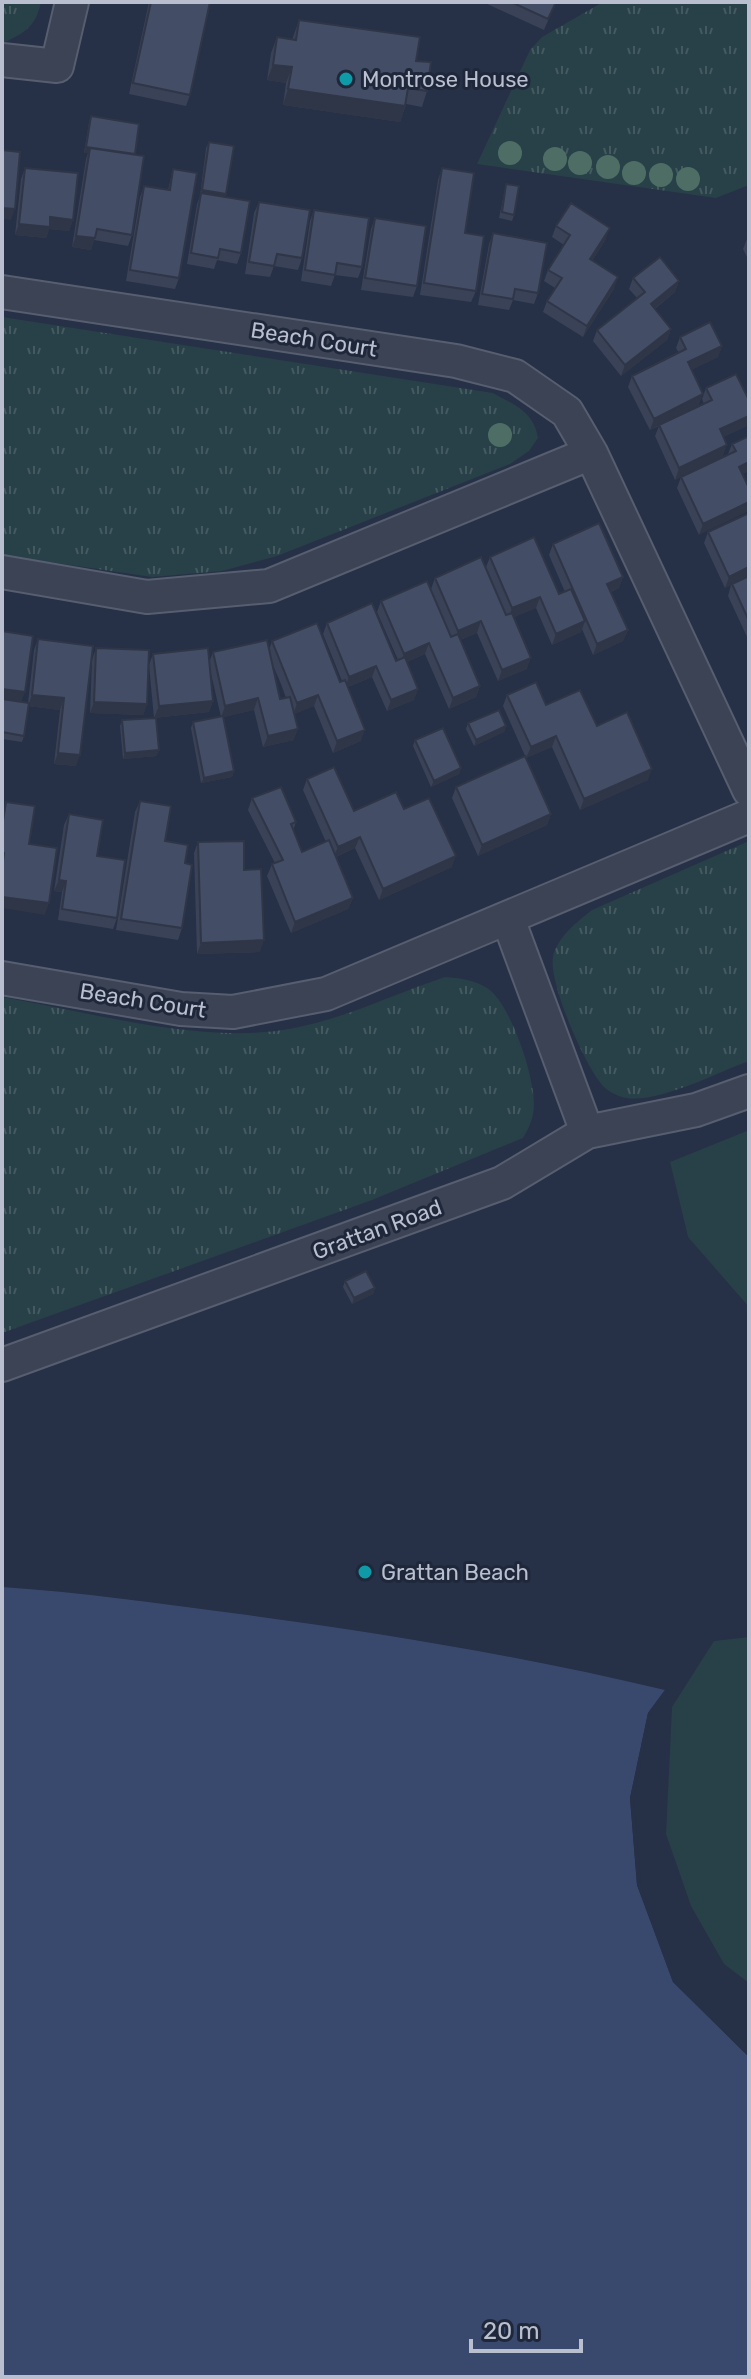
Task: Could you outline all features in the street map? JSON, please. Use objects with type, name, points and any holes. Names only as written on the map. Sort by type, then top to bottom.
[{"type":"street","points":[[2,60],[57,66],[72,2]]},
{"type":"street","name":"Beach Court","points":[[2,292],[456,361],[515,376],[567,412],[591,453],[749,790]]},
{"type":"street","points":[[2,572],[147,597],[269,586],[591,453]]},
{"type":"street","name":"Beach Court","points":[[2,978],[181,1009],[233,1012],[326,994],[749,816]]},
{"type":"street","points":[[508,919],[587,1132]]},
{"type":"street","name":"Grattan Road","points":[[2,1365],[502,1183],[587,1132],[696,1110],[749,1091]]},
{"type":"green space","points":[[2,2],[41,2],[28,28],[3,43]]},
{"type":"green space","points":[[603,2],[749,2],[749,185],[716,198],[477,164],[530,50],[542,37]]},
{"type":"green space","points":[[2,317],[493,393],[528,416],[538,438],[529,451],[510,464],[277,556],[222,571],[152,577],[2,555]]},
{"type":"green space","points":[[749,841],[749,1061],[655,1096],[626,1098],[612,1092],[596,1077],[570,1025],[556,985],[553,969],[555,950],[568,930],[592,910]]},
{"type":"green space","points":[[445,977],[467,980],[487,988],[496,996],[512,1023],[533,1091],[532,1117],[523,1138],[372,1200],[2,1333],[2,997],[148,1025],[224,1033],[260,1032],[294,1028],[332,1018]]},
{"type":"green space","points":[[749,1130],[749,1307],[688,1237],[670,1162]]},
{"type":"green space","points":[[749,1637],[749,1983],[724,1964],[691,1906],[666,1834],[672,1707],[714,1641]]},
{"type":"water","points":[[2,1587],[117,1598],[341,1628],[504,1656],[665,1690],[648,1713],[630,1798],[637,1885],[673,1982],[749,2057],[749,2377],[2,2377]]},
{"type":"pier","points":[[665,1690],[668,1691],[651,1714],[634,1798],[641,1884],[677,1980],[749,2051],[749,2057],[673,1982],[637,1885],[630,1798],[648,1713]]},
{"type":"building","points":[[151,2],[210,2],[190,95],[133,83]]},
{"type":"building","points":[[511,2],[556,2],[548,19]]},
{"type":"building","name":"Montrose House","points":[[299,20],[420,37],[416,61],[431,62],[427,91],[408,88],[405,106],[288,89],[292,67],[273,65],[277,37],[296,40]]},
{"type":"building","points":[[91,116],[139,124],[135,154],[86,147]]},
{"type":"building","points":[[209,142],[234,146],[226,194],[202,190]]},
{"type":"building","points":[[90,148],[144,156],[132,235],[97,229],[95,238],[76,236]]},
{"type":"building","points":[[2,150],[20,152],[15,209],[2,208]]},
{"type":"building","points":[[25,168],[78,173],[73,220],[50,217],[50,227],[19,224]]},
{"type":"building","points":[[442,168],[474,173],[465,233],[484,236],[476,291],[424,283]]},
{"type":"building","points":[[173,169],[197,173],[179,278],[130,270],[144,186],[170,190]]},
{"type":"building","points":[[506,184],[519,186],[514,215],[502,212]]},
{"type":"building","points":[[201,193],[250,201],[241,253],[220,249],[218,258],[191,253]]},
{"type":"building","points":[[259,202],[310,210],[302,258],[277,254],[274,266],[249,262]]},
{"type":"building","points":[[571,203],[610,228],[590,259],[618,277],[587,326],[547,301],[562,278],[548,270],[570,235],[556,226]]},
{"type":"building","points":[[314,210],[369,218],[362,267],[337,263],[335,275],[305,270]]},
{"type":"building","points":[[375,218],[426,226],[417,286],[365,278]]},
{"type":"building","points":[[493,233],[547,243],[538,293],[515,289],[513,299],[482,294]]},
{"type":"building","points":[[660,257],[679,281],[651,304],[671,329],[625,365],[597,330],[645,292],[633,278]]},
{"type":"building","points":[[710,322],[722,346],[688,362],[703,394],[654,419],[632,376],[686,349],[680,337]]},
{"type":"building","points":[[736,374],[749,400],[749,416],[720,429],[727,445],[679,468],[659,425],[712,400],[706,388]]},
{"type":"building","points":[[749,436],[749,462],[739,467],[749,488],[749,502],[703,524],[681,477],[736,451],[732,444]]},
{"type":"building","points":[[749,513],[749,567],[729,577],[708,532]]},
{"type":"building","points":[[599,523],[623,577],[607,584],[628,630],[597,644],[553,544]]},
{"type":"building","points":[[534,537],[559,594],[571,589],[585,621],[556,634],[540,597],[512,608],[490,557]]},
{"type":"building","points":[[481,557],[506,615],[512,613],[531,658],[502,670],[481,621],[458,631],[435,578]]},
{"type":"building","points":[[749,576],[749,621],[732,584]]},
{"type":"building","points":[[427,581],[451,637],[458,634],[480,686],[453,698],[429,643],[404,654],[381,601]]},
{"type":"building","points":[[372,603],[396,661],[405,657],[418,689],[391,700],[376,666],[349,677],[327,623]]},
{"type":"building","points":[[317,623],[340,682],[345,680],[365,730],[337,741],[318,695],[297,703],[272,641]]},
{"type":"building","points":[[2,631],[33,636],[25,692],[2,689]]},
{"type":"building","points":[[38,639],[93,646],[80,755],[58,753],[64,698],[32,695]]},
{"type":"building","points":[[267,640],[280,699],[290,697],[298,729],[268,736],[258,698],[225,706],[213,652]]},
{"type":"building","points":[[96,648],[149,650],[147,704],[94,702]]},
{"type":"building","points":[[208,648],[213,701],[159,706],[153,654]]},
{"type":"building","points":[[536,682],[546,705],[580,690],[597,726],[627,712],[652,769],[584,799],[556,736],[531,747],[507,695]]},
{"type":"building","points":[[2,699],[29,703],[24,736],[2,732]]},
{"type":"building","points":[[499,710],[506,726],[476,740],[468,723]]},
{"type":"building","points":[[223,716],[234,771],[204,778],[193,722]]},
{"type":"building","points":[[156,718],[159,750],[125,753],[122,720]]},
{"type":"building","points":[[443,728],[461,768],[434,781],[415,740]]},
{"type":"building","points":[[525,756],[551,814],[482,845],[456,787]]},
{"type":"building","points":[[334,767],[354,811],[396,792],[404,809],[429,798],[456,856],[383,889],[360,837],[338,847],[307,779]]},
{"type":"building","points":[[281,787],[296,822],[291,824],[302,852],[329,840],[353,898],[295,922],[272,864],[283,860],[252,798]]},
{"type":"building","points":[[140,801],[171,806],[165,841],[188,845],[185,863],[192,865],[182,928],[121,919]]},
{"type":"building","points":[[6,802],[35,806],[29,844],[57,848],[49,903],[2,897],[2,827]]},
{"type":"building","points":[[69,814],[103,820],[97,856],[125,860],[117,918],[62,909],[66,881],[59,880]]},
{"type":"building","points":[[244,841],[244,870],[261,869],[264,940],[201,943],[198,842]]},
{"type":"building","points":[[366,1271],[375,1288],[354,1298],[345,1281]]},
{"type":"place","name":"Montrose House","points":[[346,79]]},
{"type":"place","name":"Grattan Beach","points":[[365,1572]]}]
